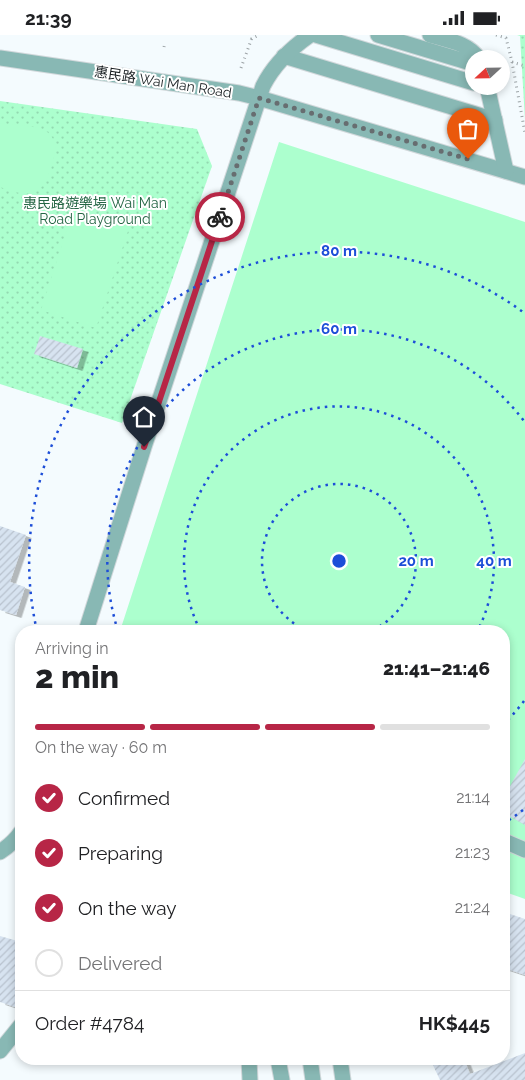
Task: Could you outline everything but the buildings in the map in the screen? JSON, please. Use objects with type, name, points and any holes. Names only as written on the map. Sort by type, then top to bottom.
[{"type":"street","points":[[88,625],[144,447],[259,98],[270,73],[284,55],[310,35]]},
{"type":"street","points":[[316,35],[465,81]]},
{"type":"street","points":[[378,35],[465,61]]},
{"type":"street","points":[[430,35],[460,44],[471,50]]},
{"type":"street","points":[[284,55],[495,120]]},
{"type":"street","name":"惠民路 Wai Man Road","points":[[0,58],[219,90],[259,98],[525,177]]},
{"type":"street","points":[[486,95],[495,120],[506,171]]},
{"type":"street","points":[[0,852],[15,841]]},
{"type":"street","points":[[510,844],[525,850]]},
{"type":"street","points":[[0,1051],[15,1032]]},
{"type":"street","points":[[249,1065],[250,1080]]},
{"type":"street","points":[[279,1065],[282,1080]]},
{"type":"street","points":[[311,1065],[313,1080]]},
{"type":"street","points":[[341,1065],[343,1080]]},
{"type":"path","points":[[241,68],[252,37],[259,35]]},
{"type":"path","points":[[496,35],[506,38],[525,133]]},
{"type":"path","points":[[164,47],[165,43]]},
{"type":"path","points":[[512,62],[525,66]]},
{"type":"green space","points":[[517,35],[525,35],[525,120],[520,36]]},
{"type":"green space","name":"惠民路遊樂場 Wai Man Road Playground","points":[[0,101],[197,129],[212,166],[122,423],[0,384]]},
{"type":"green space","points":[[0,123],[42,129],[54,140],[55,153],[50,171],[43,185],[36,191],[22,193],[0,187]]},
{"type":"green space","points":[[279,142],[525,222],[525,899],[510,894],[510,625],[122,625]]},
{"type":"green space","points":[[74,207],[130,225],[96,328],[41,310]]},
{"type":"way so far","points":[[220,217],[259,98],[468,159]]},
{"type":"route","points":[[144,447],[220,217]]}]
